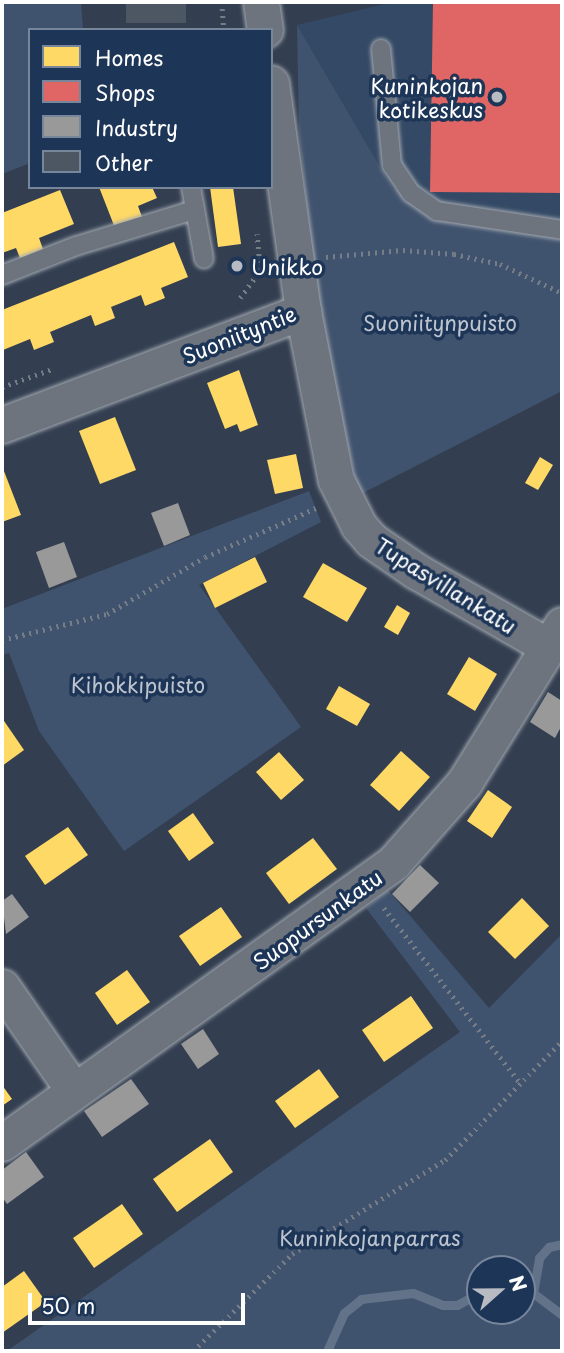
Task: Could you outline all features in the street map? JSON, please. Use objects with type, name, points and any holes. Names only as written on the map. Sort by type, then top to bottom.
[{"type":"street","points":[[261,2],[265,28]]},
{"type":"street","name":"Suoniityntie","points":[[2,425],[303,311],[273,98]]},
{"type":"street","name":"Tupasvillankatu","points":[[303,311],[326,439],[342,497],[371,540],[556,636]]},
{"type":"street","name":"Suopursunkatu","points":[[2,1143],[365,887],[394,862],[464,783],[556,636]]},
{"type":"street","points":[[2,988],[74,1091]]},
{"type":"lane","points":[[381,49],[392,165],[411,193],[437,211],[562,230]]},
{"type":"lane","points":[[191,189],[204,259]]},
{"type":"lane","points":[[2,275],[76,246],[194,209]]},
{"type":"path","points":[[222,2],[224,28]]},
{"type":"path","points":[[234,302],[251,289],[260,270],[257,229]]},
{"type":"path","points":[[260,270],[295,262],[403,250],[454,254],[500,264],[562,293]]},
{"type":"path","points":[[2,387],[62,365]]},
{"type":"path","points":[[2,640],[107,614],[216,552],[342,497]]},
{"type":"path","points":[[365,887],[521,1084]]},
{"type":"path","points":[[193,1351],[292,1254],[445,1160],[562,1041]]},
{"type":"shaded area","points":[[393,2],[562,2],[562,231],[393,189],[297,25]]},
{"type":"green space","points":[[2,2],[81,2],[83,28],[28,28],[28,164],[2,174]]},
{"type":"green space","name":"Suoniitynpuisto","points":[[297,25],[393,189],[562,231],[562,391],[359,495],[325,347],[311,242],[299,130]]},
{"type":"green space","name":"Kihokkipuisto","points":[[309,491],[321,522],[199,585],[301,727],[124,851],[39,731],[9,653],[2,655],[2,609]]},
{"type":"green space","name":"Kuninkojanparras","points":[[388,890],[489,1008],[562,934],[562,1351],[7,1351],[460,1032],[366,908]]},
{"type":"building: Homes","points":[[100,189],[153,189],[157,198],[138,206],[142,217],[115,228]]},
{"type":"building: Homes","points":[[210,189],[233,189],[241,244],[218,247]]},
{"type":"building: Homes","points":[[60,190],[74,224],[39,238],[43,249],[20,258],[16,248],[2,253],[2,213]]},
{"type":"building: Homes","points":[[174,242],[188,277],[161,288],[165,298],[145,306],[141,295],[111,307],[115,318],[95,326],[91,315],[50,332],[54,342],[34,350],[30,339],[3,350],[2,310]]},
{"type":"building: Homes","points":[[239,370],[258,425],[240,432],[237,424],[225,429],[207,383]]},
{"type":"building: Homes","points":[[115,417],[136,470],[100,484],[79,431]]},
{"type":"building: Homes","points":[[296,454],[303,488],[275,494],[267,460]]},
{"type":"building: Homes","points":[[540,457],[553,465],[538,490],[525,483]]},
{"type":"building: Homes","points":[[2,466],[21,515],[2,522]]},
{"type":"building: Homes","points":[[255,557],[267,582],[215,608],[203,583]]},
{"type":"building: Homes","points":[[323,563],[367,588],[347,622],[303,597]]},
{"type":"building: Homes","points":[[397,605],[410,613],[398,635],[384,627]]},
{"type":"building: Homes","points":[[469,657],[497,674],[475,711],[447,694]]},
{"type":"building: Homes","points":[[339,686],[370,704],[357,726],[326,709]]},
{"type":"building: Homes","points":[[2,718],[24,750],[2,766]]},
{"type":"building: Homes","points":[[401,751],[430,777],[399,811],[370,785]]},
{"type":"building: Homes","points":[[279,752],[304,780],[281,800],[256,772]]},
{"type":"building: Homes","points":[[488,790],[512,807],[492,838],[467,821]]},
{"type":"building: Homes","points":[[193,813],[214,843],[189,861],[168,831]]},
{"type":"building: Homes","points":[[68,827],[88,855],[45,885],[25,856]]},
{"type":"building: Homes","points":[[313,838],[337,869],[289,904],[266,873]]},
{"type":"building: Homes","points":[[522,898],[549,926],[515,959],[488,932]]},
{"type":"building: Homes","points":[[221,907],[242,937],[200,966],[179,936]]},
{"type":"building: Homes","points":[[127,970],[150,1002],[117,1025],[95,993]]},
{"type":"building: Homes","points":[[411,996],[433,1028],[384,1062],[362,1030]]},
{"type":"building: Homes","points":[[319,1069],[339,1097],[295,1128],[275,1101]]},
{"type":"building: Homes","points":[[2,1085],[12,1099],[2,1106]]},
{"type":"building: Homes","points":[[210,1139],[233,1172],[177,1212],[153,1179]]},
{"type":"building: Homes","points":[[122,1204],[143,1234],[94,1268],[73,1238]]},
{"type":"building: Homes","points":[[24,1271],[46,1302],[2,1333],[2,1287]]},
{"type":"building: Shops","name":"Kuninkojan kotikeskus","points":[[433,2],[562,2],[562,193],[430,192]]},
{"type":"building: Industry","points":[[178,503],[190,535],[164,546],[151,513]]},
{"type":"building: Industry","points":[[64,542],[77,577],[49,588],[36,552]]},
{"type":"building: Industry","points":[[548,692],[562,701],[562,725],[555,738],[530,722]]},
{"type":"building: Industry","points":[[420,865],[439,883],[410,912],[392,894]]},
{"type":"building: Industry","points":[[12,894],[29,917],[6,934],[2,901]]},
{"type":"building: Industry","points":[[203,1029],[219,1054],[198,1069],[181,1044]]},
{"type":"building: Industry","points":[[131,1079],[149,1104],[102,1137],[84,1111]]},
{"type":"building: Industry","points":[[26,1152],[44,1177],[7,1204],[2,1197],[2,1170]]},
{"type":"building: Other","points":[[126,2],[186,2],[186,23],[126,23]]},
{"type":"waterway","points":[[536,1276],[539,1258],[549,1247],[562,1244]]},
{"type":"waterway","points":[[327,1351],[344,1313],[361,1299],[413,1293],[443,1305],[457,1305],[466,1300]]},
{"type":"waterway","points":[[536,1295],[562,1315]]},
{"type":"place","name":"Kuninkojan kotikeskus","points":[[497,97]]},
{"type":"place","name":"Unikko","points":[[237,266]]}]
